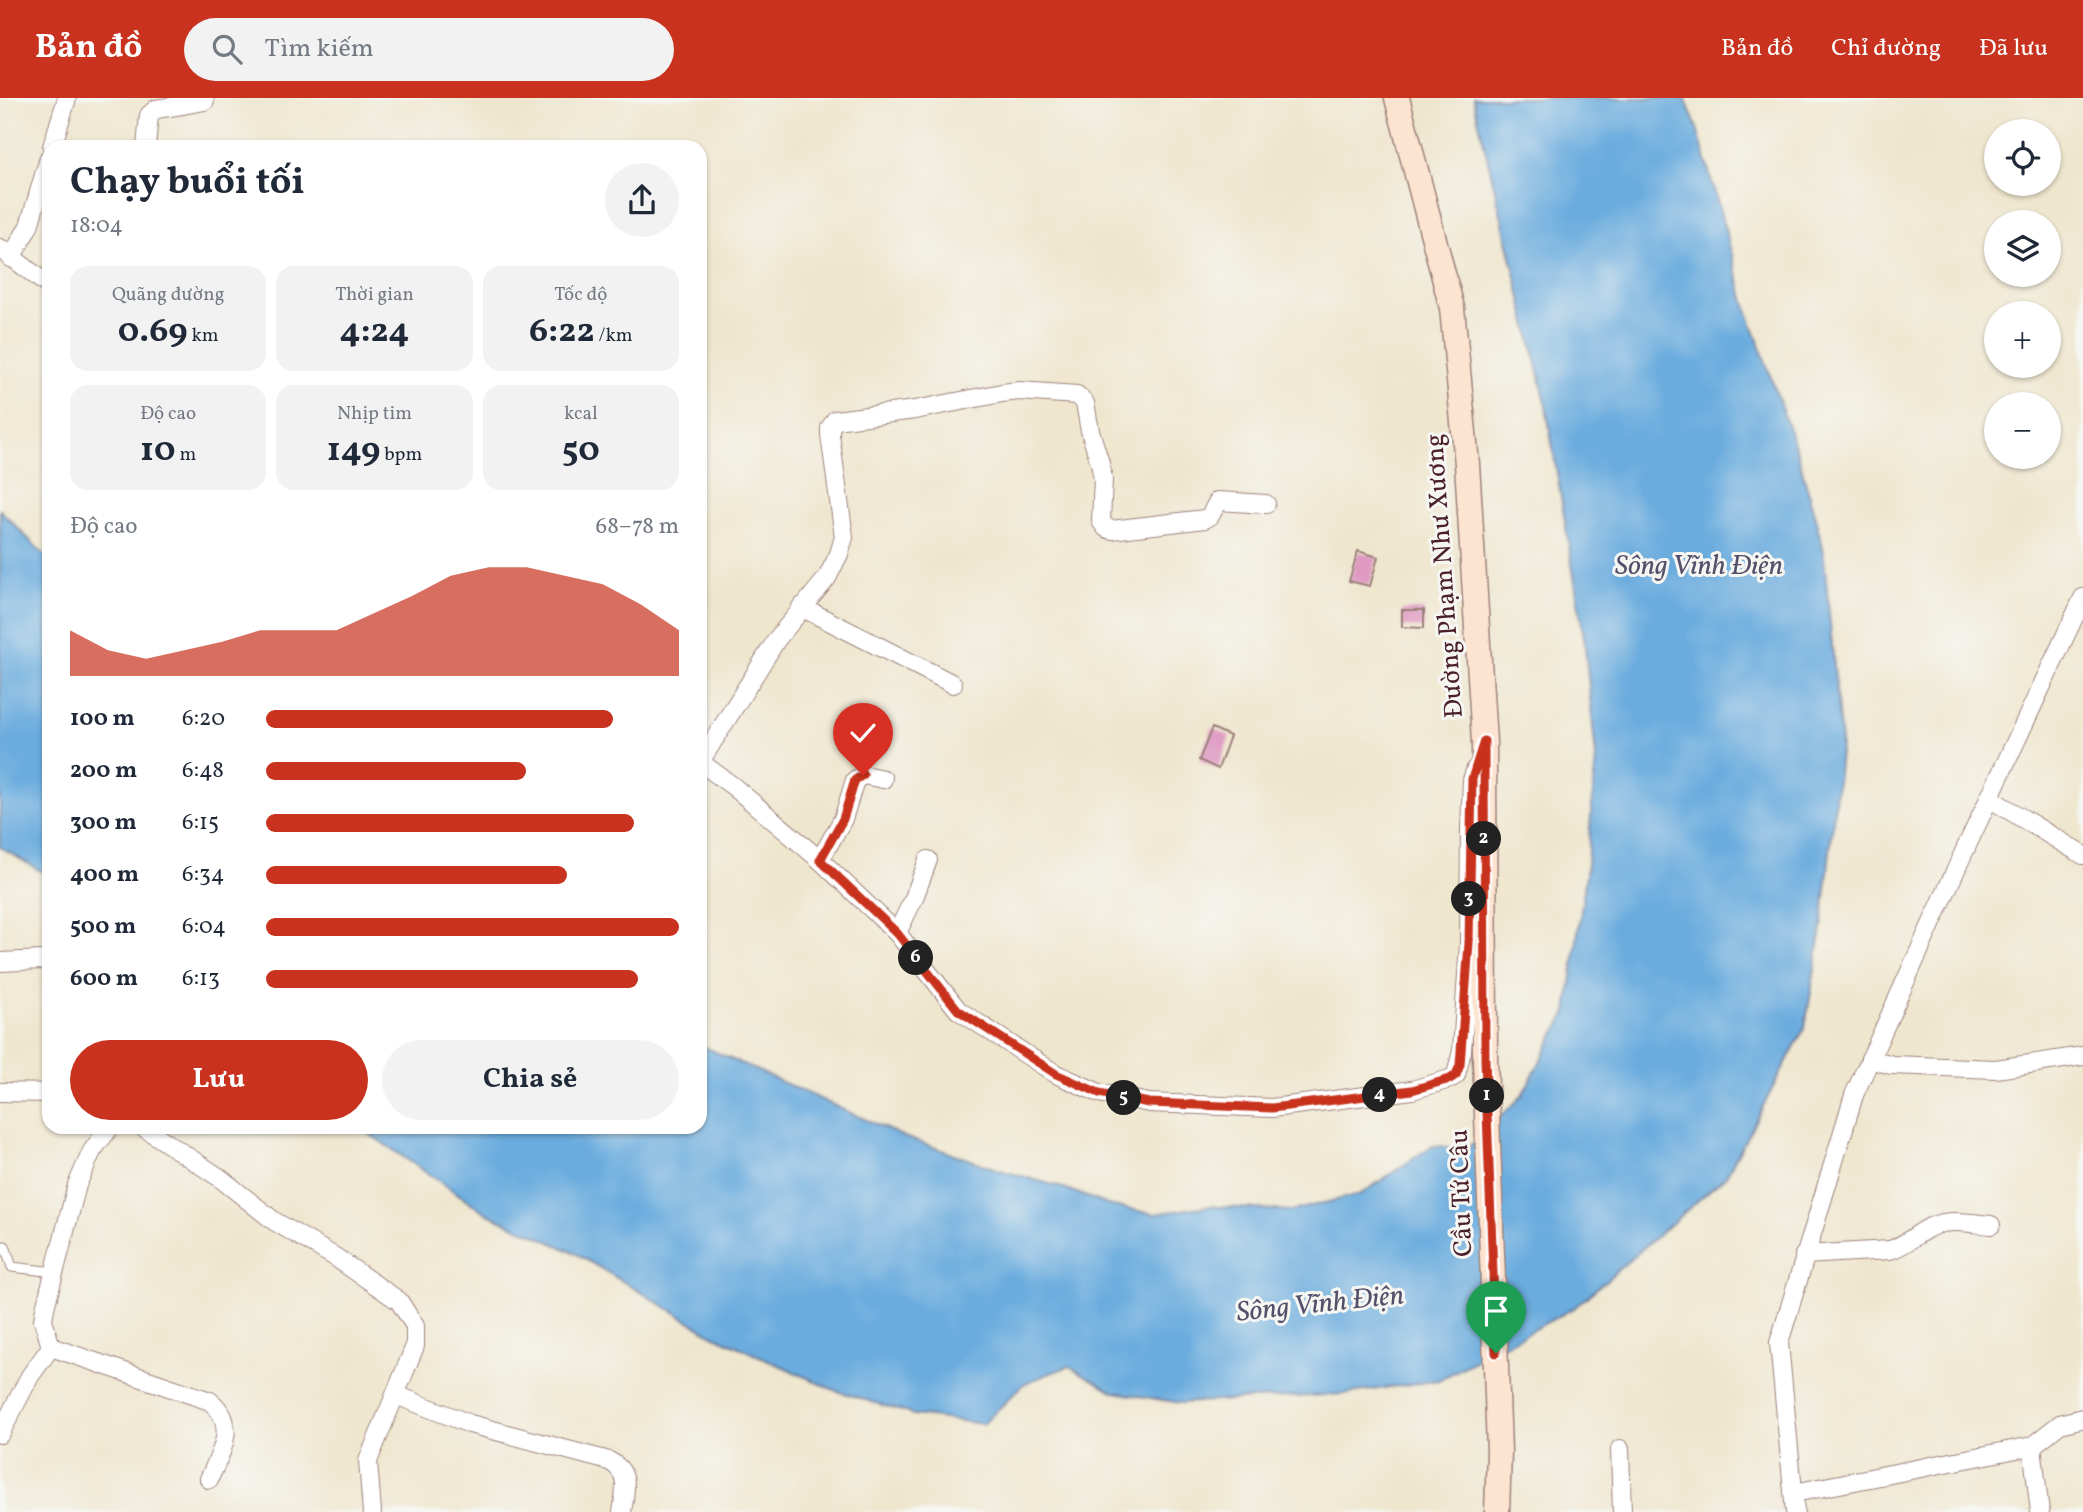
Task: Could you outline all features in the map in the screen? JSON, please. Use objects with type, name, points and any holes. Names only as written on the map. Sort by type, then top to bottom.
[{"type":"main road","name":"Đường Phạm Như Xương","points":[[1397,98],[1452,308],[1467,464],[1484,741],[1485,1059]]},
{"type":"main road","name":"Cầu Tứ Câu","points":[[1485,1059],[1499,1451],[1497,1512]]},
{"type":"street","points":[[54,140],[67,98]]},
{"type":"street","points":[[147,140],[149,115],[156,109],[182,101],[205,101]]},
{"type":"street","points":[[42,182],[29,226],[5,253],[42,281]]},
{"type":"street","points":[[707,751],[776,639],[827,578],[839,554],[844,537],[830,435],[831,423],[841,418],[915,410],[1019,391],[1077,395],[1085,403],[1100,463],[1103,486],[1101,521],[1106,528],[1111,530],[1205,519],[1210,516],[1217,500],[1266,504]]},
{"type":"street","points":[[1795,1512],[1779,1343],[1854,1095],[2083,598]]},
{"type":"street","points":[[801,607],[953,684]]},
{"type":"street","points":[[707,767],[820,860],[897,933],[958,1010],[1056,1074],[1099,1093],[1149,1103],[1272,1108],[1412,1090],[1456,1075],[1462,1051],[1469,943],[1472,779],[1484,741]]},
{"type":"street","points":[[820,860],[843,819],[855,780],[863,775],[883,779]]},
{"type":"street","points":[[1989,798],[2083,855]]},
{"type":"street","points":[[897,933],[928,860]]},
{"type":"street","points":[[0,962],[42,960]]},
{"type":"street","points":[[1870,1059],[1892,1065],[1986,1069],[2083,1056]]},
{"type":"street","points":[[0,1092],[42,1093]]},
{"type":"street","points":[[51,1346],[43,1320],[54,1272],[84,1166],[105,1134]]},
{"type":"street","points":[[154,1134],[220,1178],[274,1221],[399,1301],[410,1316],[415,1326],[415,1346],[368,1461],[372,1512]]},
{"type":"street","points":[[1804,1255],[1890,1250],[1936,1224],[1946,1222],[1991,1225]]},
{"type":"street","points":[[1,1436],[30,1376],[51,1346]]},
{"type":"street","points":[[51,1346],[210,1401],[221,1409],[226,1430],[224,1444],[209,1479]]},
{"type":"street","points":[[396,1395],[470,1424],[609,1461],[622,1470],[626,1480],[622,1512]]},
{"type":"street","points":[[1794,1493],[2032,1446],[2060,1424],[2083,1418]]},
{"type":"street","points":[[2032,1446],[2040,1512]]},
{"type":"street","points":[[1620,1449],[1622,1512]]},
{"type":"lane","points":[[5,1246],[12,1267],[54,1272]]},
{"type":"water","name":"Sông Vĩnh Điện","points":[[1473,98],[1685,98],[1697,128],[1747,309],[1798,455],[1823,547],[1841,743],[1822,928],[1805,1027],[1726,1176],[1574,1308],[1439,1380],[1344,1394],[1181,1403],[1114,1392],[1069,1366],[1025,1383],[983,1424],[914,1415],[834,1390],[713,1335],[573,1252],[488,1214],[369,1134],[707,1134],[707,1048],[904,1137],[1000,1170],[1064,1188],[1108,1205],[1154,1214],[1207,1206],[1291,1211],[1361,1194],[1432,1146],[1468,1148],[1521,1097],[1567,1012],[1586,875],[1596,757],[1584,637],[1544,394]]},
{"type":"water","points":[[0,510],[42,553],[42,872],[0,847]]},
{"type":"building","points":[[1358,551],[1378,557],[1370,586],[1349,581]]},
{"type":"building","points":[[1402,610],[1424,610],[1424,628],[1402,627]]},
{"type":"building","points":[[1212,728],[1230,736],[1218,769],[1199,760]]},
{"type":"route","points":[[863,775],[855,780],[843,819],[820,860],[897,933],[958,1010],[1056,1074],[1099,1093],[1149,1103],[1272,1108],[1412,1090],[1456,1075],[1462,1051],[1469,943],[1472,779],[1484,741],[1485,1059],[1496,1353]]}]
